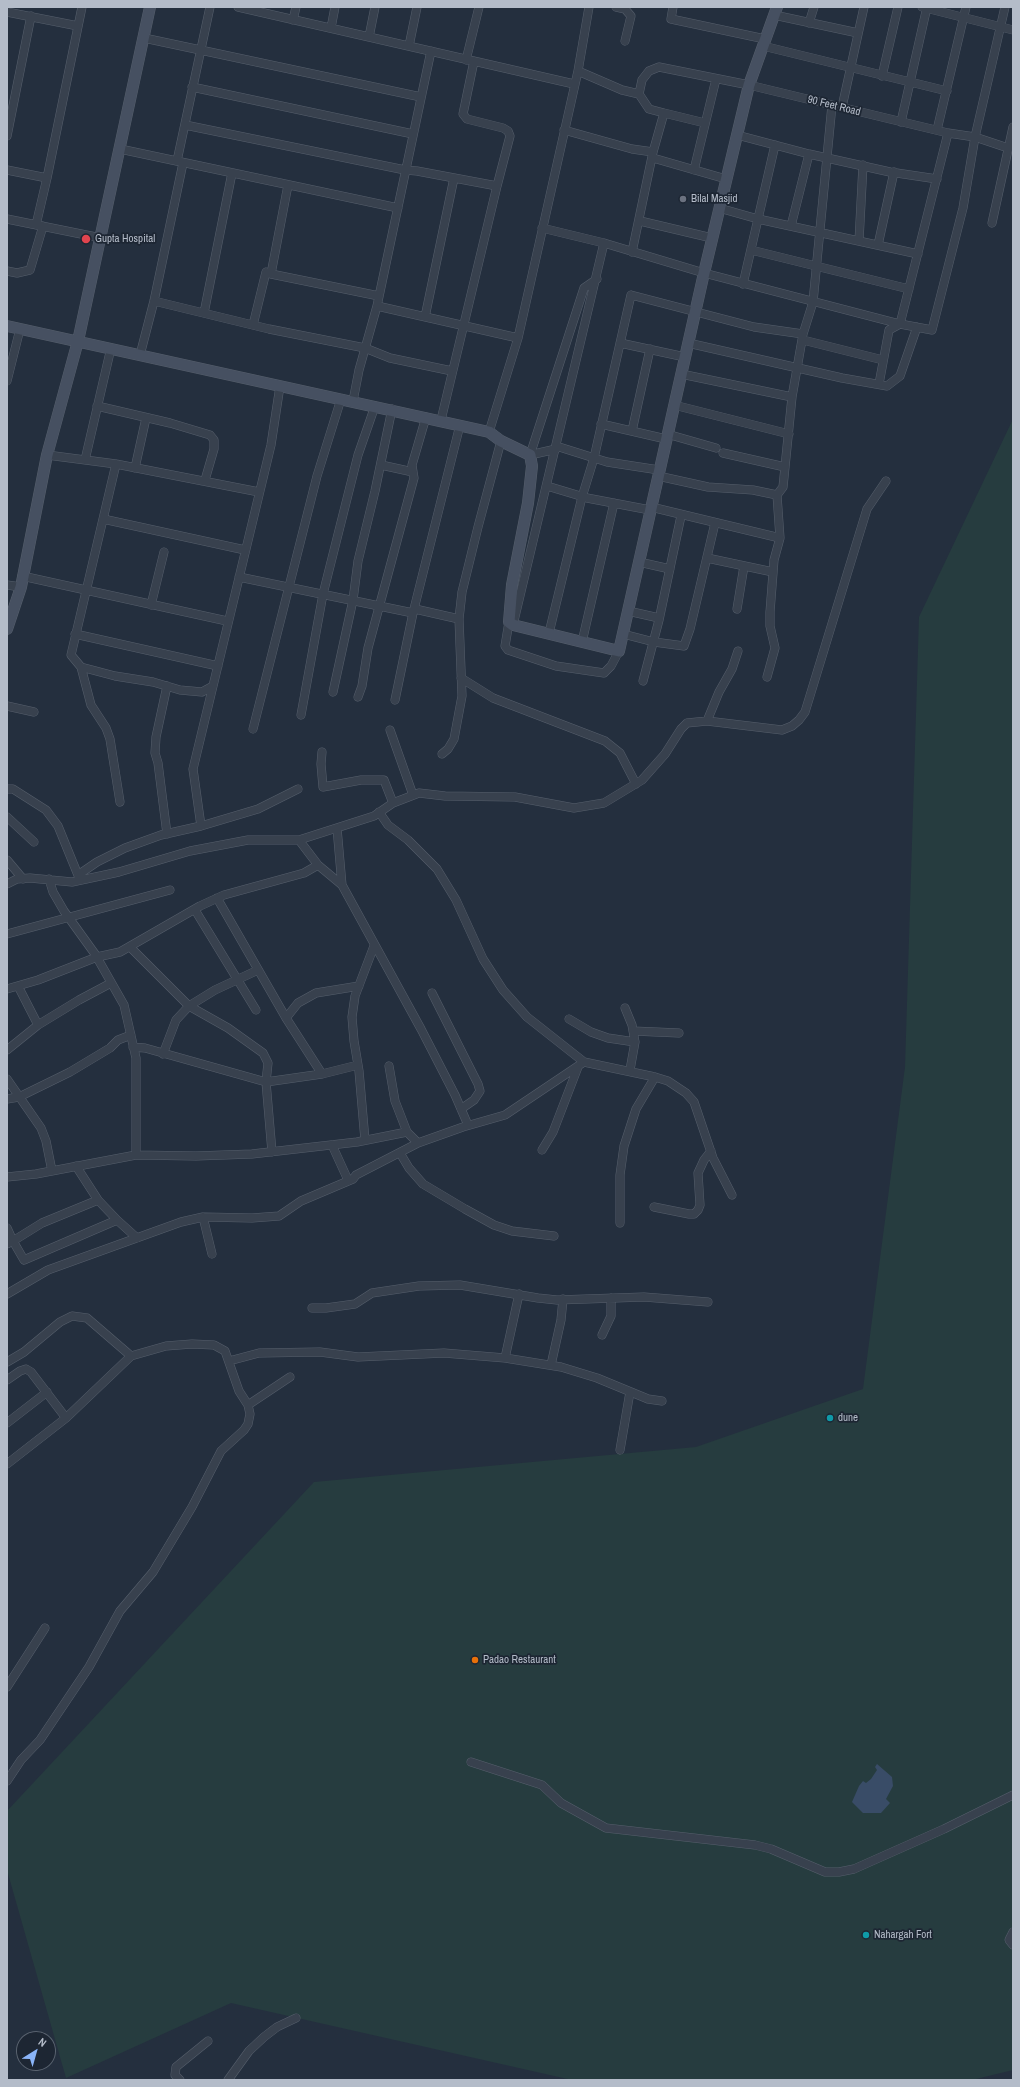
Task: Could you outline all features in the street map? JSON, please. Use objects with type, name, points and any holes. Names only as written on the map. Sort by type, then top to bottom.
[{"type":"street","points":[[7,271],[17,273],[30,270],[82,7]]},
{"type":"street","points":[[7,629],[21,581],[47,455],[78,341],[150,7]]},
{"type":"street","points":[[140,355],[154,301],[192,88],[210,7]]},
{"type":"street","points":[[238,7],[257,9],[293,20],[470,61],[574,82]]},
{"type":"street","points":[[293,20],[296,7]]},
{"type":"street","points":[[331,28],[336,7]]},
{"type":"street","points":[[369,37],[375,7]]},
{"type":"street","points":[[409,46],[417,7]]},
{"type":"street","points":[[441,420],[510,136],[508,131],[503,128],[467,119],[463,114],[479,7]]},
{"type":"street","points":[[574,82],[578,71],[589,7]]},
{"type":"street","points":[[489,432],[518,338],[564,130],[589,7]]},
{"type":"street","points":[[616,7],[625,9],[631,16],[625,41]]},
{"type":"street","points":[[673,7],[671,19],[764,43],[850,68],[947,91]]},
{"type":"street","points":[[809,23],[814,7]]},
{"type":"street","points":[[842,108],[864,7]]},
{"type":"street","points":[[882,76],[898,7]]},
{"type":"street","points":[[901,122],[925,7],[1013,30]]},
{"type":"street","points":[[937,130],[966,7]]},
{"type":"street","points":[[542,228],[604,243],[743,284],[900,324],[932,330],[963,208],[975,137],[1005,7]]},
{"type":"street","points":[[604,243],[597,279],[547,486],[505,641],[505,646],[508,650],[556,666],[604,673],[611,666],[619,651],[650,508],[726,179],[749,85],[775,11],[809,23],[858,33]]},
{"type":"street","points":[[7,12],[78,26]]},
{"type":"street","points":[[7,136],[31,16]]},
{"type":"street","points":[[144,38],[421,97]]},
{"type":"street","points":[[353,401],[365,348],[377,306],[431,51]]},
{"type":"street","name":"90 Feet Road","points":[[639,94],[642,80],[649,71],[659,66],[749,85],[948,133],[975,137],[1008,148]]},
{"type":"street","points":[[578,71],[602,80],[622,90],[639,94],[649,109],[705,123]]},
{"type":"street","points":[[694,170],[716,79]]},
{"type":"street","points":[[192,88],[413,134]]},
{"type":"street","points":[[767,677],[775,648],[770,626],[770,612],[773,572],[780,538],[777,494],[783,487],[792,397],[803,337],[813,302],[818,266],[832,105]]},
{"type":"street","points":[[632,252],[640,221],[653,155],[664,113]]},
{"type":"street","points":[[185,125],[405,170],[497,186]]},
{"type":"street","points":[[992,223],[1013,127]]},
{"type":"street","points":[[564,130],[653,155],[694,170],[726,179]]},
{"type":"street","points":[[879,384],[889,330],[900,324],[948,133]]},
{"type":"street","points":[[737,135],[809,154],[894,172],[937,179]]},
{"type":"street","points":[[743,284],[775,145]]},
{"type":"street","points":[[120,149],[398,208]]},
{"type":"street","points":[[791,226],[809,154]]},
{"type":"street","points":[[859,241],[863,165]]},
{"type":"street","points":[[7,170],[47,178]]},
{"type":"street","points":[[878,245],[894,172]]},
{"type":"street","points":[[204,313],[232,173]]},
{"type":"street","points":[[425,317],[454,178]]},
{"type":"street","points":[[271,274],[288,185]]},
{"type":"street","points":[[720,208],[758,219],[918,254]]},
{"type":"street","points":[[7,219],[101,238]]},
{"type":"street","points":[[640,221],[712,238]]},
{"type":"street","points":[[750,250],[909,289]]},
{"type":"street","points":[[253,325],[266,272],[379,296]]},
{"type":"street","points":[[511,623],[512,585],[528,503],[532,466],[530,455],[584,288],[597,279]]},
{"type":"street","points":[[549,633],[582,497],[594,458],[631,295],[754,327],[803,337],[883,360]]},
{"type":"street","points":[[154,301],[253,325],[365,348],[390,358],[452,371]]},
{"type":"street","points":[[377,306],[518,338]]},
{"type":"street","points":[[7,326],[280,386],[426,416],[489,432],[501,441],[530,455],[556,448],[708,487],[753,490],[777,494]]},
{"type":"street","points":[[688,343],[842,378],[887,386],[900,376],[917,327]]},
{"type":"street","points":[[7,380],[20,329]]},
{"type":"street","points":[[620,343],[685,357]]},
{"type":"street","points":[[85,460],[111,348]]},
{"type":"street","points":[[632,430],[650,349]]},
{"type":"street","points":[[681,374],[792,397]]},
{"type":"street","points":[[201,826],[193,769],[218,666],[227,621],[271,445],[280,386]]},
{"type":"street","points":[[253,729],[317,476],[341,399]]},
{"type":"street","points":[[97,406],[210,435],[214,440],[214,449],[204,480]]},
{"type":"street","points":[[301,715],[324,594],[358,455],[375,406]]},
{"type":"street","points":[[674,406],[788,434]]},
{"type":"street","points":[[333,692],[353,600],[358,561],[381,465],[392,409]]},
{"type":"street","points":[[358,697],[362,686],[368,648],[414,478],[412,465],[426,416]]},
{"type":"street","points":[[135,468],[146,418]]},
{"type":"street","points":[[601,424],[716,448]]},
{"type":"street","points":[[396,700],[414,611],[460,425]]},
{"type":"street","points":[[442,754],[448,749],[454,739],[462,696],[460,678],[459,619],[469,562],[501,441]]},
{"type":"street","points":[[723,453],[785,467]]},
{"type":"street","points":[[47,455],[116,464],[204,480],[259,492]]},
{"type":"street","points":[[116,464],[71,655],[81,667],[90,705],[106,728],[110,739],[120,802]]},
{"type":"street","points":[[381,465],[413,472]]},
{"type":"street","points":[[79,878],[119,872],[190,851],[248,840],[299,840],[374,816],[393,803],[419,793],[445,796],[515,797],[574,808],[604,803],[636,784],[665,754],[681,729],[687,723],[707,721],[782,730],[792,726],[805,712],[867,509],[886,481]]},
{"type":"street","points":[[547,486],[582,497],[650,508],[780,538]]},
{"type":"street","points":[[582,642],[614,503]]},
{"type":"street","points":[[643,681],[654,642],[681,516]]},
{"type":"street","points":[[103,519],[245,550]]},
{"type":"street","points":[[623,634],[654,642],[684,646],[690,629],[715,523]]},
{"type":"street","points":[[151,604],[164,552]]},
{"type":"street","points":[[707,558],[773,572]]},
{"type":"street","points":[[639,562],[670,569]]},
{"type":"street","points":[[738,608],[744,566]]},
{"type":"street","points":[[239,577],[353,600],[380,607],[459,619]]},
{"type":"street","points":[[7,585],[21,581],[86,591],[227,621]]},
{"type":"street","points":[[628,611],[659,618]]},
{"type":"street","points":[[511,623],[619,651]]},
{"type":"street","points":[[75,634],[218,666]]},
{"type":"street","points":[[707,721],[719,692],[732,669],[738,651]]},
{"type":"street","points":[[81,667],[180,690],[202,692],[213,686]]},
{"type":"street","points":[[460,678],[493,698],[605,741],[622,757],[636,784]]},
{"type":"street","points":[[166,834],[158,763],[155,753],[156,737],[168,686]]},
{"type":"street","points":[[7,706],[34,712]]},
{"type":"street","points":[[390,730],[413,796]]},
{"type":"street","points":[[322,752],[320,764],[323,787],[360,780],[384,780],[393,803]]},
{"type":"street","points":[[7,884],[23,879],[49,879],[72,882],[79,878],[97,862],[125,848],[166,834],[201,826],[258,809],[298,788]]},
{"type":"street","points":[[7,789],[13,789],[46,810],[58,826],[79,878]]},
{"type":"street","points":[[379,812],[388,825],[408,840],[437,869],[456,900],[483,959],[503,990],[527,1017],[581,1064],[630,1070],[668,1081],[686,1093],[694,1102],[711,1151],[732,1195]]},
{"type":"street","points":[[7,816],[34,842]]},
{"type":"street","points":[[337,828],[342,885]]},
{"type":"street","points":[[299,840],[318,865],[342,885],[374,946],[421,1029],[468,1125]]},
{"type":"street","points":[[7,860],[23,879]]},
{"type":"street","points":[[7,990],[97,957],[112,955],[130,947],[217,898],[304,873],[318,865]]},
{"type":"street","points":[[49,879],[53,892],[64,911],[97,957],[124,1005],[136,1058],[136,1154]]},
{"type":"street","points":[[7,934],[170,890]]},
{"type":"street","points":[[217,898],[286,1018],[322,1074]]},
{"type":"street","points":[[195,910],[238,978],[256,1010]]},
{"type":"street","points":[[365,1140],[352,1016],[359,986],[374,946]]},
{"type":"street","points":[[130,947],[189,1006],[228,1028],[263,1053],[268,1063],[266,1082],[272,1152]]},
{"type":"street","points":[[163,1054],[176,1020],[189,1006],[238,978],[258,970]]},
{"type":"street","points":[[7,1050],[38,1025],[79,1000],[112,983]]},
{"type":"street","points":[[18,986],[38,1025]]},
{"type":"street","points":[[286,1018],[298,1003],[316,993],[359,986]]},
{"type":"street","points":[[432,993],[480,1091],[474,1100],[461,1109]]},
{"type":"street","points":[[625,1008],[635,1042],[630,1070]]},
{"type":"street","points":[[570,1019],[591,1032],[608,1038],[635,1042]]},
{"type":"street","points":[[633,1031],[679,1033]]},
{"type":"street","points":[[7,1099],[20,1097],[70,1072],[110,1048],[118,1040],[131,1034]]},
{"type":"street","points":[[133,1047],[145,1048],[266,1082],[322,1074],[358,1066]]},
{"type":"street","points":[[7,1293],[48,1270],[181,1222],[203,1217],[252,1218],[278,1216],[301,1201],[348,1180],[418,1144],[468,1125],[505,1114],[581,1064]]},
{"type":"street","points":[[542,1150],[553,1132],[581,1064]]},
{"type":"street","points":[[390,1066],[395,1102],[407,1132],[418,1144]]},
{"type":"street","points":[[620,1223],[620,1175],[624,1146],[636,1109],[655,1077]]},
{"type":"street","points":[[7,1079],[41,1128],[46,1141],[52,1171]]},
{"type":"street","points":[[7,1177],[52,1171],[136,1154],[196,1156],[272,1152],[332,1145],[407,1132]]},
{"type":"street","points":[[332,1145],[348,1180]]},
{"type":"street","points":[[654,1207],[694,1214],[700,1205],[698,1173],[704,1160],[711,1151]]},
{"type":"street","points":[[400,1153],[409,1168],[423,1184],[494,1225],[512,1231],[554,1236]]},
{"type":"street","points":[[76,1166],[98,1200],[137,1238]]},
{"type":"street","points":[[10,1243],[42,1223],[98,1200]]},
{"type":"street","points":[[203,1217],[212,1254]]},
{"type":"street","points":[[7,1228],[10,1243],[24,1260],[117,1220]]},
{"type":"street","points":[[312,1308],[326,1308],[355,1304],[372,1293],[419,1286],[460,1285],[538,1298],[563,1299],[644,1296],[708,1302]]},
{"type":"street","points":[[505,1358],[519,1294]]},
{"type":"street","points":[[602,1335],[611,1316],[612,1298]]},
{"type":"street","points":[[551,1365],[561,1320],[563,1299]]},
{"type":"street","points":[[7,1362],[24,1352],[60,1322],[72,1316],[87,1318],[131,1356]]},
{"type":"street","points":[[7,1464],[66,1418],[131,1356],[166,1346],[192,1344],[214,1345],[225,1351],[240,1391],[248,1405],[250,1414],[248,1424],[244,1430],[221,1450],[192,1507],[153,1572],[120,1611],[89,1667],[40,1740],[21,1760],[7,1781]]},
{"type":"street","points":[[229,1361],[259,1352],[320,1352],[358,1357],[444,1353],[505,1358],[551,1365],[597,1378],[648,1399],[662,1401]]},
{"type":"street","points":[[7,1380],[20,1371],[26,1369],[31,1372],[66,1418]]},
{"type":"street","points":[[248,1405],[290,1377]]},
{"type":"street","points":[[7,1423],[47,1392]]},
{"type":"street","points":[[620,1450],[630,1392]]},
{"type":"street","points":[[7,1687],[45,1628]]},
{"type":"street","points":[[471,1762],[542,1785],[561,1803],[606,1828],[755,1845],[772,1849],[825,1872],[839,1872],[854,1868],[944,1829],[1013,1795]]},
{"type":"street","points":[[1013,1932],[1009,1940],[1013,1945]]},
{"type":"street","points":[[228,2080],[249,2051],[264,2037],[277,2027],[296,2018]]},
{"type":"street","points":[[180,2080],[175,2075],[176,2067],[208,2041]]},
{"type":"green space","points":[[1013,419],[1013,2070],[972,2080],[572,2080],[231,2003],[66,2078],[56,2043],[56,2031],[53,2031],[7,1870],[7,1811],[314,1482],[696,1447],[863,1389],[905,1067],[919,617]]},
{"type":"water","points":[[877,1764],[892,1777],[893,1786],[886,1799],[890,1803],[881,1813],[863,1813],[852,1802],[859,1786],[863,1781],[866,1783],[871,1779],[877,1770],[875,1767]]},
{"type":"place","name":"Bilal Masjid","points":[[683,199]]},
{"type":"place","name":"Gupta Hospital","points":[[86,239]]},
{"type":"place","name":"dune","points":[[830,1418]]},
{"type":"place","name":"Padao Restaurant","points":[[475,1660]]},
{"type":"place","name":"Nahargah Fort","points":[[866,1935]]}]
